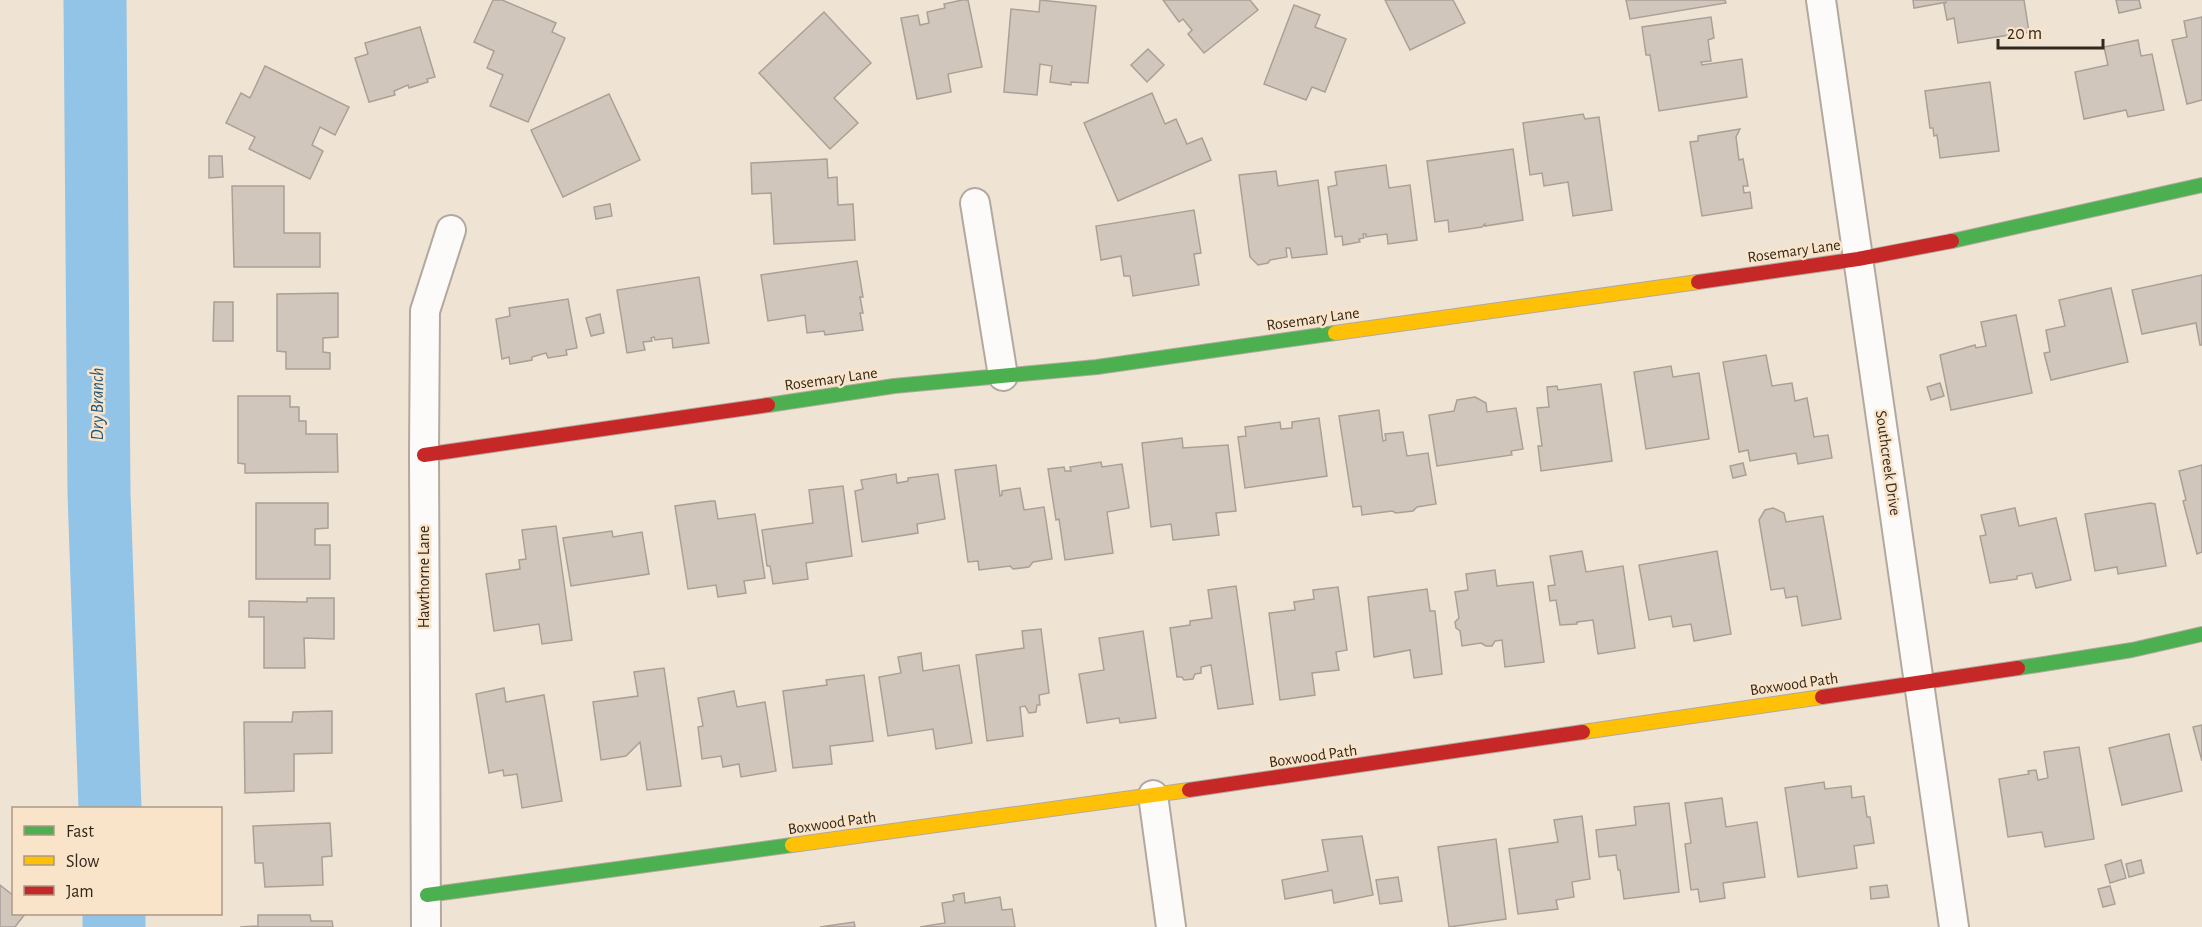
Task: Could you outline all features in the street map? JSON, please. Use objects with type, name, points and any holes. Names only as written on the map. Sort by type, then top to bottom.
[{"type":"street","name":"Southcreek Drive","points":[[1821,0],[1954,927]]},
{"type":"street","name":"Rosemary Lane","points":[[424,455],[894,386],[1097,367],[1858,259],[1932,246],[2202,185]]},
{"type":"street","points":[[975,203],[1003,376]]},
{"type":"street","name":"Hawthorne Lane","points":[[426,927],[425,311],[450,230]]},
{"type":"street","name":"Boxwood Path","points":[[427,895],[1330,771],[1738,708],[1920,684],[2132,650],[2202,634]]},
{"type":"street","points":[[1153,795],[1171,927]]},
{"type":"building","points":[[493,0],[502,0],[556,23],[552,32],[565,38],[528,122],[490,106],[503,75],[487,68],[494,51],[474,42]]},
{"type":"building","points":[[968,0],[982,67],[948,74],[951,92],[917,99],[901,18],[918,15],[920,25],[929,23],[927,12],[945,8],[944,4]]},
{"type":"building","points":[[1040,0],[1096,6],[1088,83],[1071,82],[1071,85],[1050,82],[1052,66],[1040,64],[1037,95],[1004,92],[1011,9],[1039,12]]},
{"type":"building","points":[[1163,0],[1250,0],[1258,10],[1204,53],[1188,34],[1192,30],[1183,19],[1179,22]]},
{"type":"building","points":[[1385,0],[1453,0],[1465,23],[1410,50]]},
{"type":"building","points":[[1626,0],[1725,0],[1726,3],[1630,19]]},
{"type":"building","points":[[1913,0],[2024,0],[2029,32],[1958,43],[1954,18],[1947,20],[1944,4],[1947,2],[1914,8]]},
{"type":"building","points":[[2116,0],[2139,0],[2141,8],[2119,13]]},
{"type":"building","points":[[1294,5],[1320,15],[1315,27],[1346,39],[1325,92],[1312,87],[1306,100],[1264,84]]},
{"type":"building","points":[[824,12],[871,63],[834,98],[858,123],[830,149],[759,73]]},
{"type":"building","points":[[1711,17],[1714,38],[1708,40],[1711,61],[1701,62],[1702,65],[1742,59],[1747,97],[1659,111],[1650,55],[1646,55],[1642,27]]},
{"type":"building","points":[[2202,17],[2202,100],[2187,104],[2172,40],[2187,37],[2184,21]]},
{"type":"building","points":[[420,27],[435,77],[427,79],[428,82],[409,88],[408,85],[394,91],[395,95],[369,102],[355,58],[368,54],[365,43]]},
{"type":"building","points":[[2138,40],[2141,56],[2152,54],[2164,110],[2128,117],[2126,110],[2084,119],[2075,72],[2108,65],[2104,47]]},
{"type":"building","points":[[1148,49],[1164,65],[1147,82],[1131,65]]},
{"type":"building","points":[[265,66],[349,107],[335,135],[320,127],[312,145],[323,151],[310,179],[249,149],[255,137],[226,123],[241,93],[250,98]]},
{"type":"building","points":[[1990,82],[1999,151],[1940,158],[1937,135],[1934,136],[1933,128],[1930,128],[1925,91]]},
{"type":"building","points":[[1152,93],[1165,124],[1176,119],[1187,144],[1202,138],[1211,160],[1118,201],[1084,123]]},
{"type":"building","points":[[609,94],[640,160],[563,197],[531,130]]},
{"type":"building","points":[[1583,114],[1585,119],[1599,117],[1612,210],[1573,216],[1568,182],[1544,186],[1542,173],[1530,175],[1523,123]]},
{"type":"building","points":[[1740,129],[1736,137],[1739,160],[1743,159],[1748,186],[1743,186],[1744,193],[1750,192],[1752,208],[1702,216],[1690,142],[1698,141],[1698,136]]},
{"type":"building","points":[[1513,149],[1523,220],[1485,226],[1485,224],[1482,227],[1449,232],[1448,220],[1435,222],[1427,161]]},
{"type":"building","points":[[209,156],[222,156],[223,177],[209,178]]},
{"type":"building","points":[[827,159],[828,178],[837,177],[838,205],[853,204],[855,240],[774,244],[771,193],[752,194],[751,163]]},
{"type":"building","points":[[1386,165],[1389,188],[1410,185],[1417,240],[1388,244],[1387,234],[1366,237],[1366,234],[1363,234],[1364,238],[1359,239],[1360,242],[1343,245],[1342,236],[1335,237],[1328,187],[1337,185],[1335,172]]},
{"type":"building","points":[[1276,171],[1278,186],[1318,180],[1327,254],[1292,258],[1290,248],[1286,248],[1287,257],[1258,265],[1250,257],[1239,175]]},
{"type":"building","points":[[232,186],[284,186],[284,233],[320,233],[320,267],[234,267]]},
{"type":"building","points":[[610,204],[612,216],[596,219],[594,207]]},
{"type":"building","points":[[1194,210],[1201,253],[1194,254],[1199,285],[1133,296],[1130,276],[1124,276],[1121,256],[1101,260],[1096,226]]},
{"type":"building","points":[[857,261],[863,297],[860,297],[863,313],[860,313],[863,330],[825,335],[824,331],[807,333],[805,315],[768,321],[761,275]]},
{"type":"building","points":[[2202,275],[2202,345],[2200,345],[2196,323],[2142,334],[2132,290]]},
{"type":"building","points":[[699,277],[709,343],[673,348],[672,338],[655,340],[654,337],[651,338],[652,341],[643,342],[645,350],[627,353],[617,290]]},
{"type":"building","points":[[2111,288],[2128,362],[2051,380],[2044,353],[2050,352],[2046,330],[2065,326],[2059,300]]},
{"type":"building","points":[[338,293],[338,337],[323,338],[323,352],[330,353],[330,369],[286,369],[286,352],[277,351],[277,294]]},
{"type":"building","points":[[568,299],[577,348],[566,350],[567,355],[548,358],[546,353],[532,357],[532,360],[510,364],[509,357],[502,359],[496,319],[510,316],[509,308]]},
{"type":"building","points":[[214,302],[233,302],[233,341],[213,341]]},
{"type":"building","points":[[600,314],[604,333],[591,336],[586,318]]},
{"type":"building","points":[[2016,315],[2032,393],[1951,410],[1940,355],[1975,345],[1976,348],[1986,346],[1981,322]]},
{"type":"building","points":[[1766,355],[1772,386],[1792,383],[1795,401],[1807,398],[1814,437],[1828,435],[1832,458],[1798,464],[1796,453],[1750,461],[1748,450],[1739,452],[1723,362]]},
{"type":"building","points":[[1671,366],[1673,377],[1699,373],[1709,439],[1646,449],[1634,372]]},
{"type":"building","points":[[1940,383],[1944,396],[1931,400],[1927,387]]},
{"type":"building","points":[[1601,384],[1612,461],[1541,471],[1538,446],[1542,446],[1537,408],[1549,407],[1547,387],[1557,386],[1558,390]]},
{"type":"building","points":[[238,396],[290,396],[290,407],[299,407],[299,421],[306,421],[306,434],[337,434],[338,472],[245,473],[245,464],[238,463]]},
{"type":"building","points":[[1475,397],[1486,403],[1487,412],[1516,408],[1523,449],[1511,451],[1512,455],[1437,466],[1429,415],[1454,411],[1457,400]]},
{"type":"building","points":[[1379,410],[1383,441],[1386,440],[1385,434],[1403,432],[1407,456],[1428,453],[1436,504],[1417,507],[1413,511],[1362,515],[1361,506],[1353,507],[1339,416]]},
{"type":"building","points":[[1319,418],[1327,476],[1245,488],[1238,437],[1246,436],[1245,427],[1280,422],[1281,429],[1292,428],[1292,422]]},
{"type":"building","points":[[1182,438],[1183,448],[1228,445],[1236,511],[1216,513],[1219,535],[1173,540],[1171,524],[1151,527],[1142,443]]},
{"type":"building","points":[[1101,462],[1102,467],[1122,464],[1129,508],[1107,512],[1113,553],[1065,560],[1048,469],[1064,467],[1065,471],[1071,471],[1070,467]]},
{"type":"building","points":[[1743,463],[1746,475],[1733,478],[1730,466]]},
{"type":"building","points":[[996,465],[1000,496],[1002,491],[1020,488],[1024,510],[1044,507],[1052,559],[1033,562],[1029,567],[1013,569],[1010,566],[979,570],[978,561],[968,562],[955,470]]},
{"type":"building","points":[[2202,465],[2202,552],[2197,554],[2183,501],[2186,500],[2179,471]]},
{"type":"building","points":[[896,474],[897,483],[908,481],[908,478],[938,474],[945,519],[917,524],[918,533],[862,542],[855,491],[863,489],[861,480]]},
{"type":"building","points":[[843,486],[852,556],[806,563],[808,579],[773,584],[770,566],[767,566],[762,530],[813,523],[809,490]]},
{"type":"building","points":[[715,501],[718,519],[755,514],[765,578],[744,581],[746,593],[718,597],[716,585],[688,589],[675,506]]},
{"type":"building","points":[[256,503],[328,503],[328,528],[315,529],[315,545],[330,545],[330,579],[256,579]]},
{"type":"building","points":[[2155,504],[2166,566],[2118,574],[2117,567],[2095,571],[2085,514]]},
{"type":"building","points":[[1773,508],[1784,513],[1786,522],[1823,516],[1841,619],[1802,626],[1797,596],[1786,598],[1784,588],[1771,590],[1759,520],[1765,510]]},
{"type":"building","points":[[2015,508],[2019,526],[2056,518],[2071,580],[2036,588],[2032,573],[2017,576],[2017,579],[1990,583],[1980,536],[1986,535],[1981,515]]},
{"type":"building","points":[[556,526],[572,640],[542,644],[539,624],[494,631],[486,574],[520,569],[519,560],[526,559],[522,530]]},
{"type":"building","points":[[612,531],[613,537],[642,532],[649,574],[571,586],[563,538]]},
{"type":"building","points":[[1582,551],[1586,572],[1623,566],[1635,648],[1598,654],[1593,620],[1560,625],[1556,600],[1550,601],[1548,586],[1555,585],[1550,556]]},
{"type":"building","points":[[1717,551],[1731,634],[1694,641],[1691,624],[1673,627],[1671,616],[1649,620],[1639,565]]},
{"type":"building","points":[[1495,570],[1497,586],[1533,582],[1544,662],[1505,667],[1502,640],[1495,641],[1492,646],[1481,643],[1462,646],[1460,631],[1456,628],[1455,622],[1459,618],[1455,592],[1468,590],[1466,574]]},
{"type":"building","points":[[1236,586],[1253,704],[1218,709],[1211,665],[1201,667],[1201,673],[1195,674],[1193,679],[1184,680],[1182,677],[1177,677],[1170,628],[1190,625],[1190,621],[1212,618],[1208,590]]},
{"type":"building","points":[[1338,587],[1347,650],[1336,652],[1339,670],[1312,673],[1315,695],[1280,700],[1269,613],[1295,610],[1294,602],[1314,599],[1313,590]]},
{"type":"building","points":[[1427,589],[1430,611],[1435,611],[1442,674],[1414,678],[1410,650],[1374,657],[1368,597]]},
{"type":"building","points":[[307,598],[334,598],[334,639],[304,638],[305,668],[264,668],[264,617],[249,617],[249,601],[307,602]]},
{"type":"building","points":[[1041,629],[1049,693],[1039,695],[1040,705],[1037,705],[1036,712],[1029,713],[1025,706],[1020,707],[1023,736],[987,741],[976,655],[1024,648],[1022,631]]},
{"type":"building","points":[[1143,631],[1156,718],[1120,723],[1119,718],[1087,723],[1079,674],[1104,670],[1099,638]]},
{"type":"building","points":[[921,653],[923,671],[959,665],[972,743],[936,749],[933,729],[888,736],[879,677],[901,673],[898,657]]},
{"type":"building","points":[[664,668],[681,786],[647,790],[640,742],[626,756],[601,760],[593,702],[638,696],[634,672]]},
{"type":"building","points":[[864,675],[873,741],[830,746],[832,764],[793,768],[783,691],[827,685],[826,680]]},
{"type":"building","points":[[504,688],[506,702],[544,695],[562,801],[522,808],[517,774],[504,776],[503,770],[489,773],[476,694]]},
{"type":"building","points":[[734,691],[737,707],[765,702],[776,771],[741,777],[739,764],[723,767],[721,756],[702,759],[698,727],[703,726],[698,698]]},
{"type":"building","points":[[332,711],[332,753],[294,754],[294,791],[245,793],[244,722],[292,722],[293,712]]},
{"type":"building","points":[[2202,725],[2202,761],[2193,727]]},
{"type":"building","points":[[2169,734],[2182,791],[2122,805],[2109,748]]},
{"type":"building","points":[[2079,747],[2094,839],[2045,847],[2042,832],[2008,837],[1999,779],[2029,774],[2028,771],[2036,770],[2038,780],[2048,778],[2044,752]]},
{"type":"building","points":[[1824,782],[1825,789],[1851,786],[1852,798],[1864,796],[1874,843],[1854,846],[1857,868],[1798,877],[1785,788]]},
{"type":"building","points":[[1722,798],[1726,827],[1757,822],[1765,877],[1723,883],[1725,898],[1700,902],[1698,889],[1691,890],[1685,844],[1691,843],[1685,803]]},
{"type":"building","points":[[1669,803],[1679,892],[1624,899],[1616,855],[1599,857],[1596,830],[1636,825],[1634,807]]},
{"type":"building","points":[[1582,816],[1590,879],[1572,882],[1574,897],[1556,900],[1558,909],[1518,914],[1509,849],[1558,842],[1554,820]]},
{"type":"building","points":[[330,823],[332,856],[322,857],[323,885],[265,887],[263,863],[255,863],[253,826]]},
{"type":"building","points":[[1362,836],[1373,895],[1334,903],[1332,890],[1285,899],[1282,880],[1328,871],[1322,840]]},
{"type":"building","points":[[1496,839],[1506,919],[1449,927],[1438,847]]},
{"type":"building","points":[[2121,860],[2126,878],[2110,883],[2105,865]]},
{"type":"building","points":[[2141,860],[2144,873],[2129,877],[2126,864]]},
{"type":"building","points":[[1398,877],[1402,901],[1380,904],[1376,880]]},
{"type":"building","points":[[0,885],[12,894],[12,915],[24,915],[15,927],[0,927]]},
{"type":"building","points":[[1887,885],[1889,897],[1871,899],[1870,887]]},
{"type":"building","points":[[2110,886],[2115,904],[2103,907],[2098,889]]},
{"type":"building","points":[[964,893],[965,903],[1000,897],[1002,910],[1012,909],[1015,927],[920,927],[945,923],[942,903],[954,901],[953,895]]},
{"type":"building","points":[[258,915],[310,915],[311,921],[332,921],[333,927],[240,927],[258,926]]},
{"type":"building","points":[[854,922],[855,927],[820,927]]},
{"type":"waterway","name":"Dry Branch","points":[[95,0],[99,493],[110,807]]},
{"type":"waterway","name":"Dry Branch","points":[[114,915],[114,927]]},
{"type":"traffic: fast","points":[[1952,241],[2202,185]]},
{"type":"traffic: fast","points":[[768,405],[894,386],[1097,367],[1335,333]]},
{"type":"traffic: fast","points":[[2018,668],[2132,650],[2202,634]]},
{"type":"traffic: fast","points":[[427,895],[792,845]]},
{"type":"traffic: slow","points":[[1335,333],[1698,282]]},
{"type":"traffic: slow","points":[[1583,732],[1822,697]]},
{"type":"traffic: slow","points":[[792,845],[1189,790]]},
{"type":"traffic: jam","points":[[1698,282],[1858,259],[1952,241]]},
{"type":"traffic: jam","points":[[424,455],[768,405]]},
{"type":"traffic: jam","points":[[1822,697],[2018,668]]},
{"type":"traffic: jam","points":[[1189,790],[1583,732]]}]
